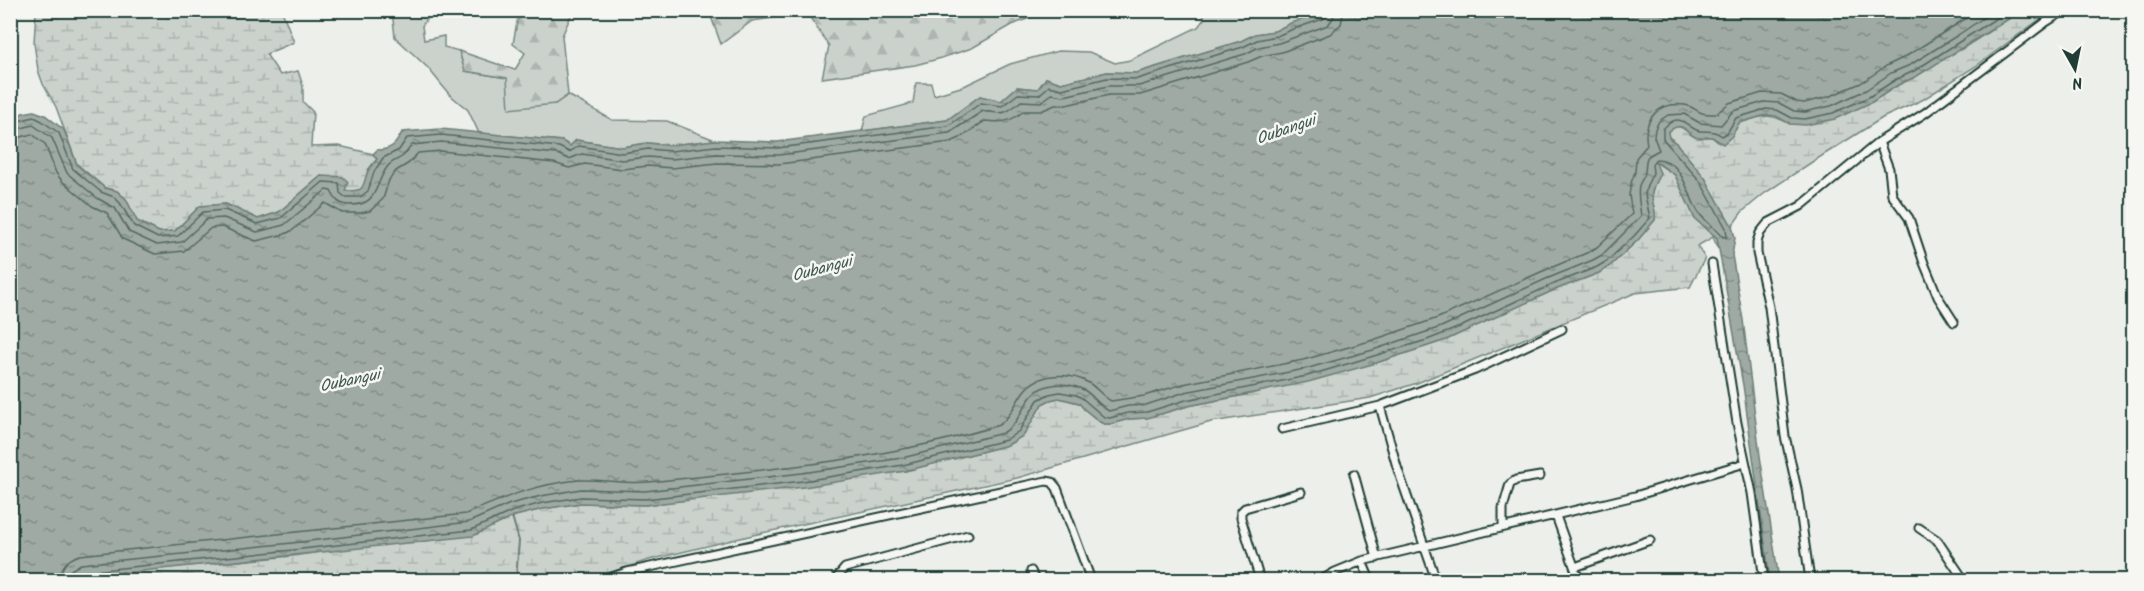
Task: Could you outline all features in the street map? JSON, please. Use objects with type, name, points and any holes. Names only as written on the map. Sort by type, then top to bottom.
[{"type":"street","points":[[1810,580],[1797,489],[1785,436],[1769,307],[1757,253],[1760,233],[1768,223],[1801,206],[1880,142],[1925,113],[2065,10]]},
{"type":"street","points":[[1880,142],[1889,170],[1892,195],[1909,218],[1938,297],[1953,321]]},
{"type":"street","points":[[1712,264],[1745,464],[1752,493],[1764,580]]},
{"type":"street","points":[[1282,429],[1380,406],[1475,370],[1562,329]]},
{"type":"street","points":[[1380,406],[1397,467],[1436,580]]},
{"type":"street","points":[[1322,580],[1362,561],[1635,496],[1745,464]]},
{"type":"street","points":[[1354,474],[1377,558]]},
{"type":"street","points":[[1503,526],[1503,508],[1510,484],[1516,480],[1540,476]]},
{"type":"street","points":[[603,580],[627,572],[1046,481],[1052,482],[1057,488],[1091,580]]},
{"type":"street","points":[[1260,580],[1240,512],[1245,508],[1301,492]]},
{"type":"street","points":[[1556,516],[1580,580]]},
{"type":"street","points":[[1919,528],[1937,540],[1964,580]]},
{"type":"street","points":[[835,580],[845,568],[968,535]]},
{"type":"street","points":[[1575,567],[1650,540]]},
{"type":"street","points":[[1362,561],[1370,580]]},
{"type":"street","points":[[1031,571],[1035,580]]},
{"type":"green space","points":[[709,10],[1047,11],[1012,25],[972,48],[938,59],[915,65],[822,78],[829,46],[807,13],[752,21],[721,44]]},
{"type":"green space","points":[[36,11],[282,11],[294,42],[266,54],[280,75],[298,71],[303,86],[303,102],[313,112],[311,147],[339,146],[373,154],[377,159],[368,170],[364,187],[353,191],[347,190],[321,176],[279,212],[258,219],[226,204],[200,206],[175,231],[159,232],[137,221],[126,199],[117,191],[105,188],[77,164],[56,107],[38,70],[34,43]]},
{"type":"green space","points":[[392,11],[432,11],[422,26],[424,40],[444,36],[444,47],[459,51],[465,71],[507,78],[555,104],[568,95],[612,120],[667,121],[715,140],[671,145],[647,143],[622,147],[577,140],[570,146],[562,141],[479,133],[468,110],[449,94],[428,68],[395,37]]},
{"type":"green space","points":[[519,11],[573,11],[562,36],[568,95],[555,104],[509,109],[507,78],[465,71],[459,51],[515,70],[525,53],[513,44]]},
{"type":"green space","points":[[1204,11],[1328,11],[1291,23],[1275,31],[1255,34],[1241,41],[1136,73],[1107,72],[1061,83],[1046,78],[1038,89],[1017,87],[1001,101],[980,96],[947,120],[862,131],[866,116],[913,103],[916,83],[931,83],[934,95],[964,86],[1010,64],[1058,51],[1089,52],[1115,63],[1130,60],[1198,27],[1204,19]]},
{"type":"green space","points":[[2021,11],[2051,11],[1976,66],[1922,100],[1884,117],[1765,193],[1742,212],[1732,226],[1705,178],[1668,136],[1668,131],[1681,127],[1696,137],[1712,137],[1719,143],[1736,129],[1739,123],[1759,117],[1770,116],[1790,124],[1872,102]]},
{"type":"green space","points":[[1652,160],[1675,175],[1695,219],[1717,238],[1718,249],[1713,237],[1697,246],[1705,258],[1690,287],[1635,293],[1417,383],[1370,398],[1211,422],[1017,478],[753,535],[649,560],[586,580],[140,580],[135,571],[293,556],[496,525],[515,516],[581,503],[645,505],[905,471],[1008,445],[1024,435],[1042,404],[1050,400],[1059,398],[1079,403],[1100,422],[1111,424],[1129,419],[1147,418],[1188,406],[1246,395],[1376,363],[1446,340],[1552,291],[1599,273],[1610,266],[1638,240],[1655,220],[1652,193],[1660,173]]},
{"type":"water","name":"Oubangui","points":[[1328,11],[2021,11],[1917,76],[1872,102],[1835,119],[1806,125],[1790,124],[1776,116],[1766,115],[1739,123],[1732,136],[1723,144],[1712,137],[1694,137],[1682,127],[1668,132],[1669,138],[1677,144],[1705,178],[1732,226],[1735,238],[1732,255],[1779,580],[1770,580],[1743,385],[1717,238],[1695,219],[1675,175],[1655,161],[1660,173],[1652,193],[1655,220],[1638,240],[1610,266],[1599,273],[1552,291],[1446,340],[1308,382],[1111,424],[1100,422],[1079,403],[1059,398],[1042,404],[1024,435],[1008,445],[905,471],[804,487],[645,505],[581,503],[515,516],[473,536],[57,580],[11,580],[10,118],[34,111],[45,115],[64,130],[77,165],[105,188],[117,191],[126,199],[137,221],[159,232],[175,231],[200,206],[226,204],[258,219],[279,212],[321,176],[343,177],[348,182],[345,191],[360,189],[377,159],[373,154],[377,150],[392,146],[402,132],[441,129],[562,141],[570,146],[576,140],[622,147],[647,143],[671,145],[715,140],[777,142],[947,120],[980,96],[1001,101],[1017,87],[1038,89],[1046,78],[1061,83],[1107,72],[1136,73],[1241,41],[1255,34],[1275,31],[1291,23]]},
{"type":"waterway","points":[[512,516],[519,541],[516,580]]}]
